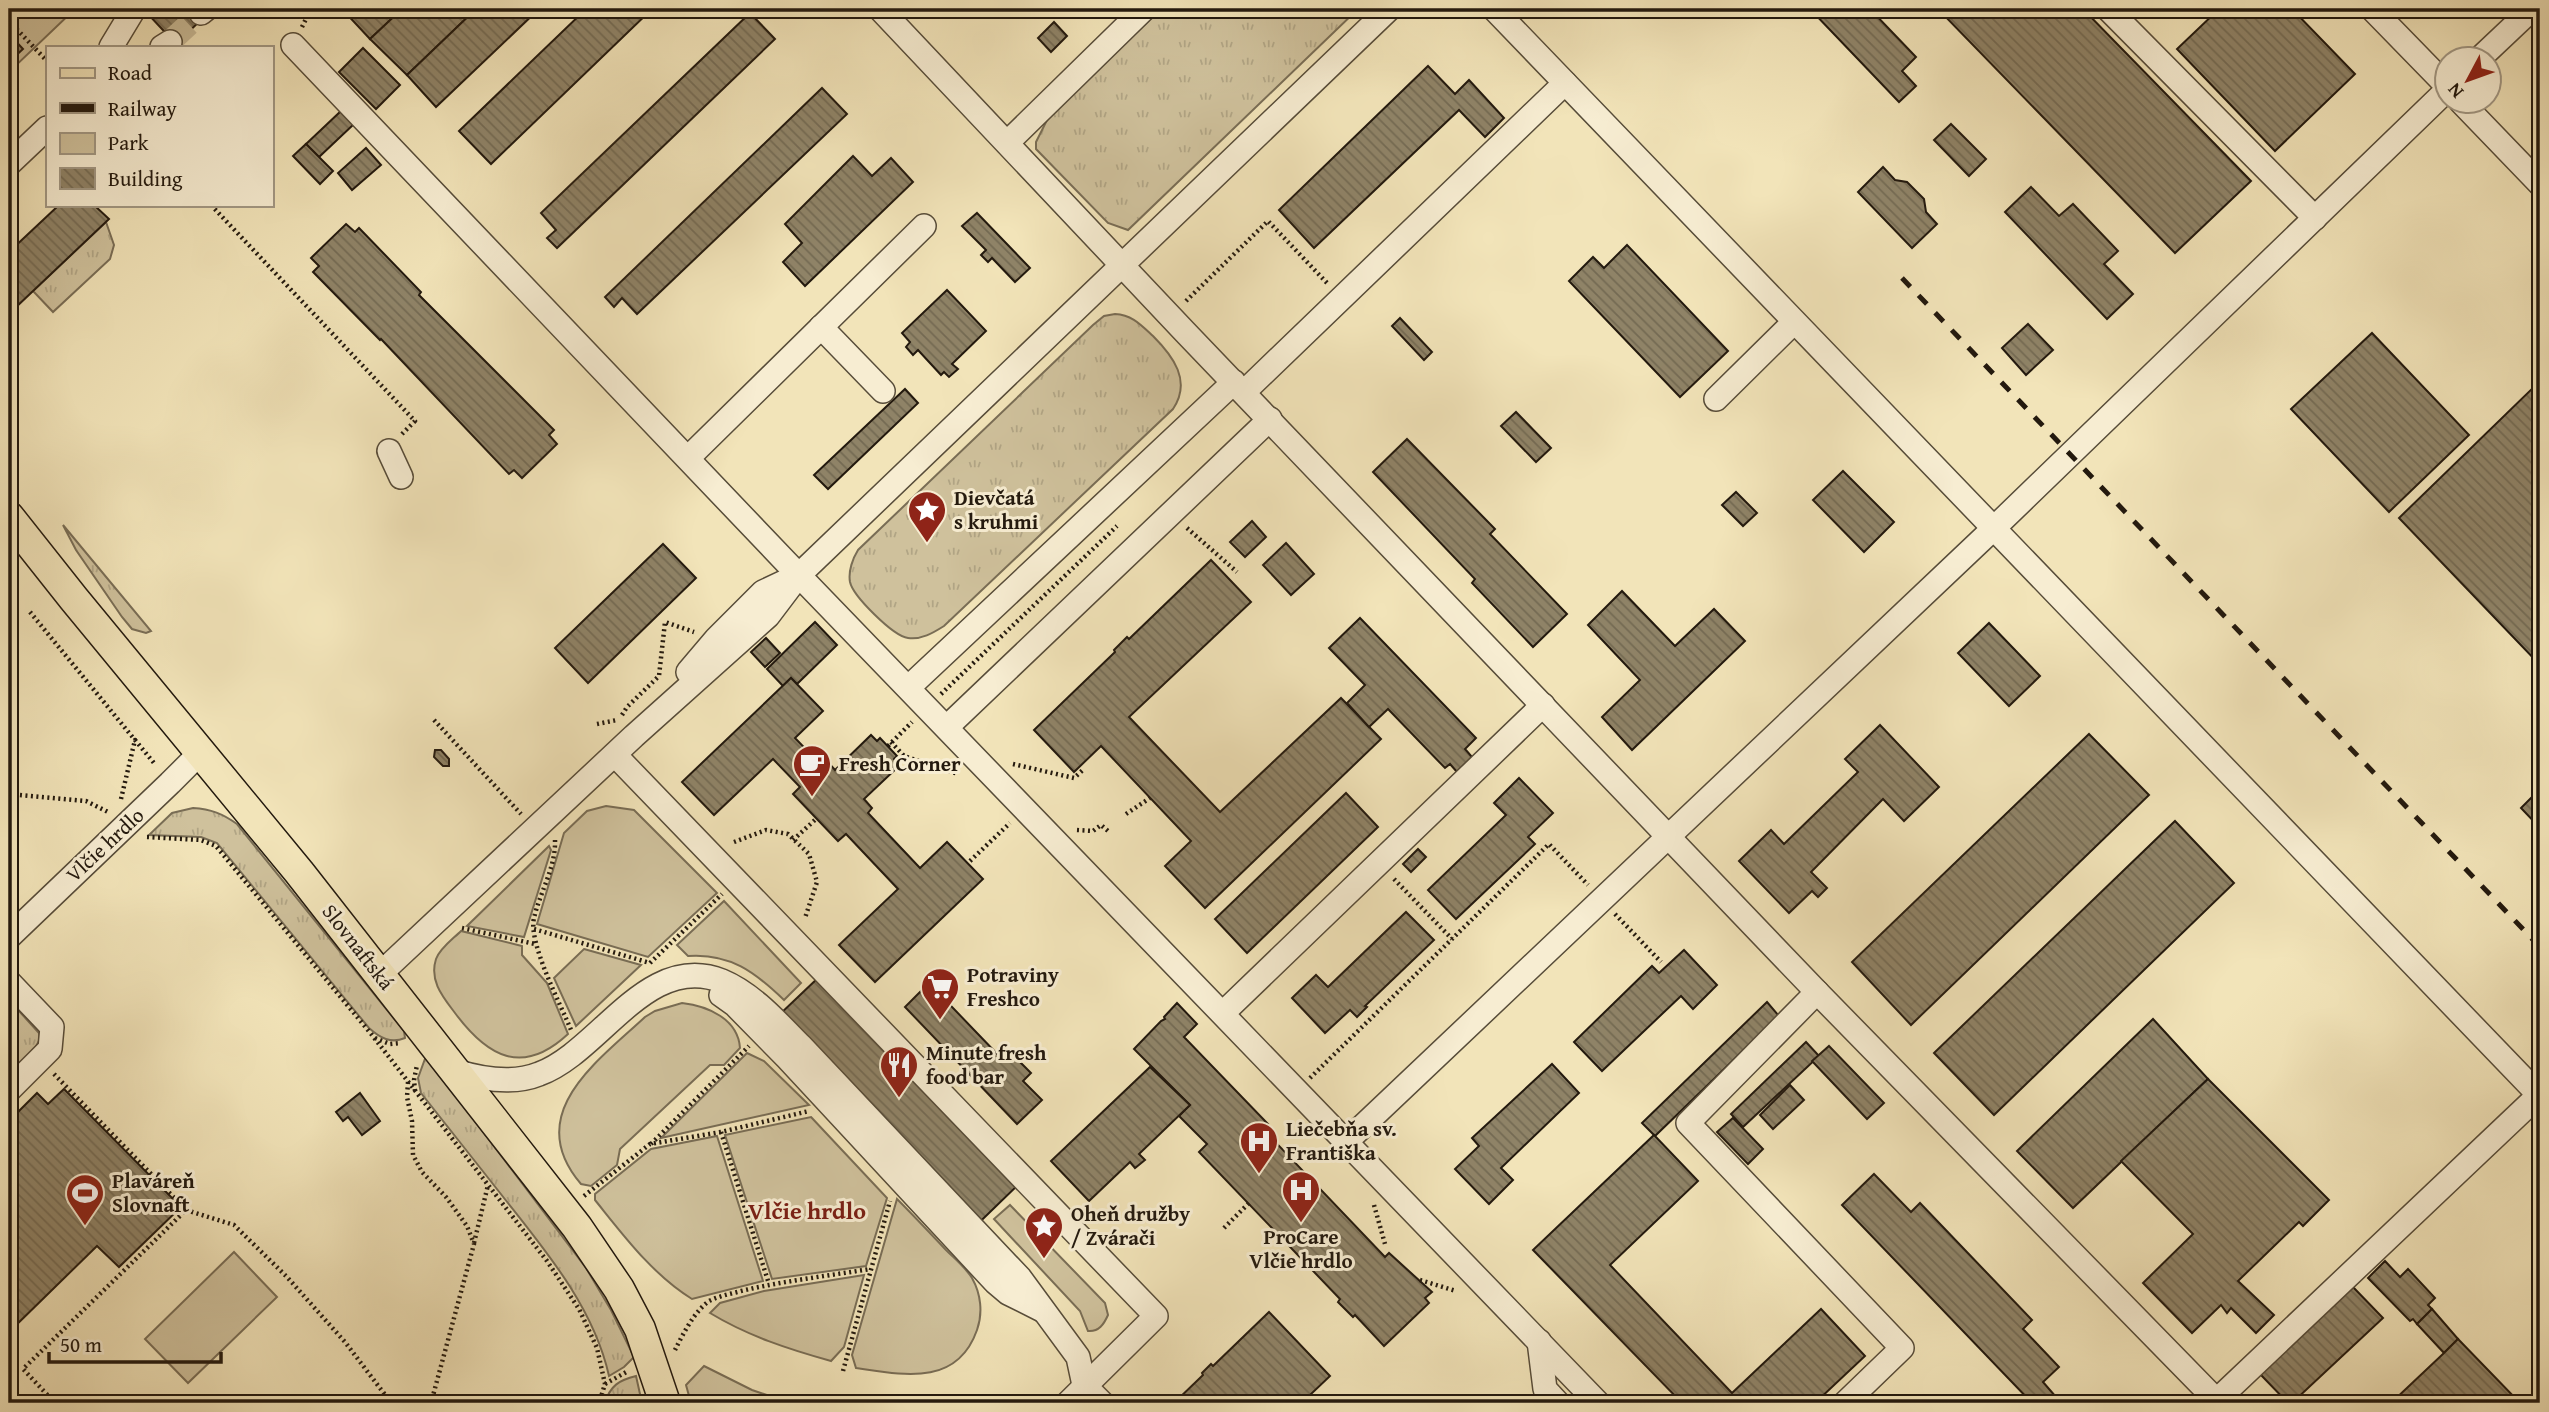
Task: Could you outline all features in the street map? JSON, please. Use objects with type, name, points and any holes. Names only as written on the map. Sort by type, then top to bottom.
[{"type":"main road","name":"Slovnaftská","points":[[9,517],[380,974],[599,1258],[640,1329],[665,1403]]},
{"type":"street","points":[[112,46],[135,9]]},
{"type":"street","points":[[880,9],[1817,992],[2217,1402],[2540,1095],[1494,9]]},
{"type":"street","points":[[1007,143],[1144,9]]},
{"type":"street","points":[[380,974],[634,736],[768,616],[799,575],[1389,9]]},
{"type":"street","points":[[2108,9],[2315,218]]},
{"type":"street","points":[[2372,9],[2434,73]]},
{"type":"street","points":[[2493,46],[2532,9]]},
{"type":"street","points":[[293,45],[799,575],[1598,1403]]},
{"type":"street","points":[[909,687],[1239,387],[1341,298],[1565,83]]},
{"type":"street","points":[[1347,1142],[1993,529],[2434,102]]},
{"type":"street","points":[[2474,116],[2540,184]]},
{"type":"street","points":[[9,164],[46,129]]},
{"type":"street","points":[[688,458],[924,226]]},
{"type":"street","points":[[1716,398],[1794,322]]},
{"type":"street","points":[[821,327],[883,391]]},
{"type":"street","points":[[947,727],[1270,419]]},
{"type":"street","points":[[393,445],[401,477]]},
{"type":"street","points":[[634,736],[716,639],[763,592],[799,575]]},
{"type":"street","points":[[1223,1013],[1543,705]]},
{"type":"street","name":"Vlčie hrdlo","points":[[9,937],[201,751]]},
{"type":"street","points":[[615,755],[1156,1316],[1068,1403]]},
{"type":"street","points":[[455,1071],[492,1079],[538,1075],[557,1066],[656,986],[677,978],[712,989],[735,1005],[995,1282],[1008,1293],[1048,1313],[1078,1357],[1084,1385],[1102,1403]]},
{"type":"street","points":[[9,982],[52,1027],[50,1049],[9,1090]]},
{"type":"street","points":[[1817,992],[1688,1124],[1902,1348],[1845,1403]]},
{"type":"street","points":[[1539,1341],[1545,1389],[1559,1403]]},
{"type":"path","points":[[310,11],[318,9]]},
{"type":"path","points":[[9,21],[46,60]]},
{"type":"path","points":[[212,206],[415,421],[393,445]]},
{"type":"path","points":[[1188,312],[1186,301],[1268,221],[1341,298]]},
{"type":"path","points":[[1171,514],[1237,572]]},
{"type":"path","points":[[888,746],[1123,521]]},
{"type":"path","points":[[30,612],[154,763]]},
{"type":"path","points":[[597,724],[619,720],[627,707],[660,676],[666,622],[716,639]]},
{"type":"path","points":[[434,720],[524,817]]},
{"type":"path","points":[[120,804],[135,740]]},
{"type":"path","points":[[1013,764],[1074,778],[1084,769]]},
{"type":"path","points":[[9,794],[86,801],[117,817]]},
{"type":"path","points":[[1126,814],[1150,798]]},
{"type":"path","points":[[793,840],[816,818]]},
{"type":"path","points":[[970,861],[1013,820]]},
{"type":"path","points":[[1076,830],[1093,831],[1101,825],[1108,831]]},
{"type":"path","points":[[734,842],[766,830],[788,835],[809,854],[817,882],[804,918]]},
{"type":"path","points":[[555,835],[553,857],[533,921],[536,944],[573,1036]]},
{"type":"path","points":[[148,837],[201,840],[216,846],[372,1035],[547,1261],[579,1308],[597,1348],[605,1384],[599,1403]]},
{"type":"path","points":[[1297,1090],[1549,844],[1661,962]]},
{"type":"path","points":[[1379,863],[1452,939]]},
{"type":"path","points":[[641,971],[723,894]]},
{"type":"path","points":[[457,927],[536,944]]},
{"type":"path","points":[[534,929],[650,963]]},
{"type":"path","points":[[372,1035],[390,1044],[403,1043]]},
{"type":"path","points":[[584,1196],[650,1144],[753,1042]]},
{"type":"path","points":[[415,1093],[414,1080],[421,1057]]},
{"type":"path","points":[[58,1079],[186,1210],[234,1226],[345,1342],[386,1396]]},
{"type":"path","points":[[408,1082],[413,1155],[422,1172],[446,1197],[467,1226],[474,1244]]},
{"type":"path","points":[[650,1144],[720,1132],[816,1109]]},
{"type":"path","points":[[720,1132],[769,1284]]},
{"type":"path","points":[[431,1403],[488,1185]]},
{"type":"path","points":[[843,1371],[894,1190]]},
{"type":"path","points":[[1224,1227],[1249,1203]]},
{"type":"path","points":[[55,1403],[23,1369],[186,1210]]},
{"type":"path","points":[[652,1362],[672,1359],[683,1334],[708,1302],[769,1284],[870,1269]]},
{"type":"green space","points":[[9,9],[75,9],[9,72]]},
{"type":"green space","points":[[1161,9],[1358,9],[1128,230],[1108,223],[1036,149],[1036,142],[1049,116]]},
{"type":"green space","points":[[106,222],[114,245],[110,259],[53,312],[33,291]]},
{"type":"green space","points":[[1115,314],[1131,318],[1140,324],[1173,361],[1178,370],[1181,389],[1173,409],[944,626],[918,638],[901,636],[866,605],[850,582],[853,561],[858,550],[1093,325],[1104,316]]},
{"type":"green space","points":[[63,525],[151,631],[146,633],[132,629],[122,617],[76,550]]},
{"type":"green space","points":[[606,806],[634,810],[717,893],[648,957],[537,924],[564,833],[587,811]]},
{"type":"green space","points":[[193,808],[227,817],[237,824],[404,1031],[405,1038],[386,1039],[369,1028],[217,843],[201,837],[149,835],[172,813]]},
{"type":"green space","points":[[549,846],[551,850],[524,937],[467,926]]},
{"type":"green space","points":[[724,901],[801,983],[784,1000],[741,966],[717,958],[688,956],[677,945]]},
{"type":"green space","points":[[461,931],[522,946],[522,955],[547,983],[568,1034],[535,1055],[520,1058],[493,1050],[467,1028],[438,988],[434,974],[438,955]]},
{"type":"green space","points":[[584,949],[641,965],[576,1026],[554,978]]},
{"type":"green space","points":[[9,1000],[39,1033],[40,1039],[33,1052],[9,1074]]},
{"type":"green space","points":[[682,1003],[702,1007],[728,1022],[734,1029],[740,1048],[724,1065],[710,1065],[620,1149],[617,1165],[591,1186],[581,1184],[565,1159],[559,1135],[562,1112],[573,1091],[588,1071],[645,1017]]},
{"type":"green space","points":[[747,1053],[764,1061],[809,1105],[661,1138]]},
{"type":"green space","points":[[426,1056],[586,1268],[634,1357],[624,1367],[609,1376],[592,1327],[567,1281],[421,1093],[418,1078]]},
{"type":"green space","points":[[811,1117],[887,1198],[866,1266],[772,1279],[725,1135]]},
{"type":"green space","points":[[717,1136],[763,1281],[692,1299],[664,1278],[639,1254],[595,1200],[595,1194],[651,1149]]},
{"type":"green space","points":[[897,1199],[966,1270],[979,1297],[979,1324],[968,1348],[956,1361],[927,1373],[892,1373],[856,1368],[852,1355]]},
{"type":"green space","points":[[1010,1205],[1105,1303],[1108,1315],[1098,1329],[1088,1331],[1080,1311],[994,1219]]},
{"type":"green space","points":[[234,1252],[277,1297],[188,1383],[145,1339]]},
{"type":"green space","points":[[864,1275],[844,1347],[831,1361],[769,1341],[710,1313],[720,1303],[764,1291]]},
{"type":"green space","points":[[704,1366],[752,1390],[790,1403],[691,1403],[686,1385]]},
{"type":"green space","points":[[636,1376],[642,1403],[605,1403],[616,1385]]},
{"type":"building","points":[[151,9],[197,9],[204,17],[176,44],[147,13]]},
{"type":"building","points":[[342,9],[402,9],[370,39]]},
{"type":"building","points":[[402,9],[476,9],[407,75],[370,39]]},
{"type":"building","points":[[476,9],[539,9],[436,107],[407,75]]},
{"type":"building","points":[[586,9],[652,9],[491,164],[459,131]]},
{"type":"building","points":[[1810,9],[1870,9],[1916,57],[1902,71],[1916,86],[1899,102]]},
{"type":"building","points":[[1938,9],[2083,9],[2251,181],[2175,253]]},
{"type":"building","points":[[2219,9],[2292,9],[2355,74],[2275,151],[2177,49]]},
{"type":"building","points":[[750,13],[775,39],[557,248],[547,238],[556,230],[541,213]]},
{"type":"building","points":[[1054,22],[1067,36],[1051,52],[1038,38]]},
{"type":"building","points":[[9,34],[23,49],[9,62]]},
{"type":"building","points":[[363,48],[400,85],[376,109],[339,72]]},
{"type":"building","points":[[1428,66],[1455,94],[1469,80],[1504,118],[1485,137],[1459,110],[1314,248],[1279,210]]},
{"type":"building","points":[[822,88],[847,114],[637,314],[622,298],[614,307],[605,297]]},
{"type":"building","points":[[341,111],[354,124],[319,157],[306,144]]},
{"type":"building","points":[[1951,124],[1986,159],[1969,176],[1934,140]]},
{"type":"building","points":[[306,144],[333,171],[320,184],[293,156]]},
{"type":"building","points":[[366,148],[381,165],[352,190],[338,173]]},
{"type":"building","points":[[853,156],[872,176],[891,158],[913,182],[805,286],[783,262],[802,243],[785,224]]},
{"type":"building","points":[[1883,167],[1895,180],[1907,182],[1924,199],[1926,212],[1937,224],[1912,248],[1858,192]]},
{"type":"building","points":[[2031,187],[2059,216],[2073,204],[2118,251],[2104,264],[2133,294],[2107,319],[2005,212]]},
{"type":"building","points":[[58,206],[95,206],[109,219],[14,309],[9,304],[9,252]]},
{"type":"building","points":[[977,213],[1030,268],[1015,282],[992,258],[988,262],[981,255],[986,250],[962,226]]},
{"type":"building","points":[[346,224],[355,232],[359,228],[421,292],[419,295],[554,430],[549,435],[557,444],[522,478],[514,470],[509,474],[381,339],[313,272],[319,266],[311,258]]},
{"type":"building","points":[[1627,245],[1728,351],[1680,397],[1569,281],[1593,257],[1604,268]]},
{"type":"building","points":[[947,290],[986,331],[952,364],[958,369],[949,377],[944,372],[941,375],[918,350],[913,355],[906,347],[910,342],[902,333]]},
{"type":"building","points":[[1400,318],[1432,352],[1424,360],[1392,326]]},
{"type":"building","points":[[2028,324],[2053,350],[2026,375],[2002,348]]},
{"type":"building","points":[[2372,333],[2469,435],[2389,512],[2291,409]]},
{"type":"building","points":[[2540,381],[2540,665],[2399,518]]},
{"type":"building","points":[[905,389],[918,403],[828,489],[814,475]]},
{"type":"building","points":[[1516,412],[1551,448],[1536,462],[1501,426]]},
{"type":"building","points":[[1407,439],[1495,529],[1490,534],[1567,614],[1533,647],[1472,583],[1475,579],[1373,472]]},
{"type":"building","points":[[1843,471],[1894,522],[1864,552],[1813,500]]},
{"type":"building","points":[[1736,492],[1757,513],[1743,526],[1722,505]]},
{"type":"building","points":[[1252,521],[1266,537],[1245,557],[1230,542]]},
{"type":"building","points":[[1286,543],[1314,574],[1291,595],[1263,565]]},
{"type":"building","points":[[663,544],[696,578],[588,683],[555,648]]},
{"type":"building","points":[[1211,560],[1251,602],[1129,717],[1220,812],[1341,698],[1381,739],[1205,908],[1165,866],[1191,841],[1101,746],[1074,772],[1034,730],[1115,652],[1127,637],[1129,639]]},
{"type":"building","points":[[1622,591],[1675,646],[1714,609],[1745,641],[1632,750],[1602,717],[1640,680],[1588,625]]},
{"type":"building","points":[[1360,618],[1476,738],[1465,749],[1472,757],[1457,772],[1450,764],[1445,768],[1388,709],[1369,727],[1347,703],[1365,685],[1329,648]]},
{"type":"building","points":[[815,622],[837,645],[797,684],[791,678],[783,686],[767,669]]},
{"type":"building","points":[[1989,623],[2040,676],[2009,706],[1958,653]]},
{"type":"building","points":[[766,638],[780,653],[765,667],[751,652]]},
{"type":"building","points":[[791,678],[823,711],[795,738],[822,766],[827,761],[835,770],[871,735],[877,741],[880,738],[897,756],[894,759],[900,765],[864,799],[872,808],[868,813],[920,868],[947,842],[983,879],[875,982],[839,945],[898,889],[846,834],[838,841],[793,794],[800,787],[773,759],[714,815],[682,782]]},
{"type":"building","points":[[1880,725],[1939,787],[1904,821],[1883,799],[1811,872],[1827,888],[1818,897],[1812,891],[1789,913],[1739,861],[1771,830],[1784,844],[1858,772],[1845,759]]},
{"type":"building","points":[[2089,734],[2149,795],[1911,1025],[1852,962]]},
{"type":"building","points":[[435,750],[441,750],[449,759],[449,766],[443,766],[434,757]]},
{"type":"building","points":[[1519,778],[1553,813],[1528,837],[1535,844],[1456,919],[1428,890],[1506,815],[1494,803]]},
{"type":"building","points":[[2540,789],[2540,828],[2521,808]]},
{"type":"building","points":[[1346,793],[1378,827],[1247,953],[1215,919]]},
{"type":"building","points":[[2175,821],[2234,883],[1994,1115],[1934,1053]]},
{"type":"building","points":[[1418,849],[1426,857],[1411,872],[1403,864]]},
{"type":"building","points":[[1406,912],[1434,940],[1365,1006],[1367,1007],[1357,1017],[1350,1010],[1325,1033],[1292,998],[1316,975],[1328,987]]},
{"type":"building","points":[[1684,950],[1717,985],[1693,1009],[1681,996],[1602,1071],[1574,1042],[1652,966],[1659,973]]},
{"type":"building","points":[[819,977],[1019,1184],[957,1244],[757,1036]]},
{"type":"building","points":[[929,983],[1002,1059],[1010,1052],[1031,1073],[1023,1081],[1042,1100],[1017,1124],[905,1007]]},
{"type":"building","points":[[1767,1002],[1779,1016],[1655,1136],[1642,1123]]},
{"type":"building","points":[[1177,1003],[1197,1024],[1184,1037],[1268,1124],[1263,1129],[1385,1257],[1389,1253],[1432,1292],[1425,1298],[1429,1303],[1384,1346],[1355,1315],[1353,1317],[1338,1302],[1340,1299],[1199,1152],[1207,1144],[1179,1116],[1190,1105],[1134,1049],[1165,1019]]},
{"type":"building","points":[[2153,1019],[2208,1079],[2073,1208],[2017,1151]]},
{"type":"building","points":[[1806,1042],[1819,1056],[1743,1127],[1731,1114]]},
{"type":"building","points":[[1829,1046],[1884,1103],[1867,1119],[1812,1061]]},
{"type":"building","points":[[1552,1064],[1579,1093],[1501,1168],[1513,1180],[1489,1204],[1455,1169],[1479,1146],[1472,1138]]},
{"type":"building","points":[[1150,1067],[1190,1105],[1139,1154],[1145,1160],[1135,1168],[1130,1162],[1089,1201],[1051,1161]]},
{"type":"building","points":[[2208,1079],[2329,1200],[2303,1226],[2299,1222],[2238,1281],[2274,1315],[2256,1333],[2231,1308],[2227,1313],[2221,1305],[2192,1333],[2143,1283],[2193,1234],[2121,1161]]},
{"type":"building","points":[[1790,1085],[1804,1100],[1773,1129],[1760,1115]]},
{"type":"building","name":"Plaváreň Slovnaft","points":[[64,1089],[181,1207],[119,1267],[97,1246],[9,1332],[9,1121],[37,1093],[48,1104]]},
{"type":"building","points":[[360,1093],[380,1121],[362,1135],[348,1117],[343,1121],[336,1112]]},
{"type":"building","points":[[1733,1118],[1763,1149],[1748,1164],[1717,1132]]},
{"type":"building","points":[[1654,1135],[1698,1181],[1610,1265],[1732,1393],[1821,1309],[1865,1356],[1815,1403],[1682,1403],[1533,1250]]},
{"type":"building","points":[[1874,1174],[1911,1212],[1920,1203],[2032,1320],[2023,1329],[2059,1367],[2043,1382],[2056,1397],[2050,1403],[2032,1403],[1842,1205]]},
{"type":"building","points":[[2385,1261],[2400,1277],[2408,1269],[2435,1298],[2428,1305],[2432,1309],[2417,1324],[2413,1319],[2410,1321],[2368,1278]]},
{"type":"building","points":[[2353,1287],[2383,1318],[2292,1403],[2288,1403],[2260,1374]]},
{"type":"building","points":[[2432,1309],[2458,1339],[2444,1353],[2417,1324]]},
{"type":"building","points":[[1269,1312],[1330,1376],[1311,1394],[1319,1403],[1174,1403],[1211,1364],[1213,1366]]},
{"type":"building","points":[[2458,1339],[2520,1403],[2391,1403],[2444,1353]]},
{"type":"tunnel","points":[[172,40],[201,13]]},
{"type":"railway","points":[[1902,278],[2540,947]]},
{"type":"place","name":"Dievčatá s kruhmi","points":[[927,544]]},
{"type":"place","name":"Fresh Corner","points":[[812,798]]},
{"type":"place","name":"Potraviny Freshco","points":[[940,1021]]},
{"type":"place","name":"Minute fresh food bar","points":[[899,1099]]},
{"type":"place","name":"Liečebňa sv. Františka","points":[[1259,1175]]},
{"type":"place","name":"ProCare Vlčie hrdlo","points":[[1301,1224]]},
{"type":"place","name":"Plaváreň Slovnaft","points":[[85,1227]]},
{"type":"place","name":"Oheň družby / Zvárači","points":[[1044,1260]]},
{"type":"district","name":"Vlčie hrdlo","points":[[807,1211]]}]
